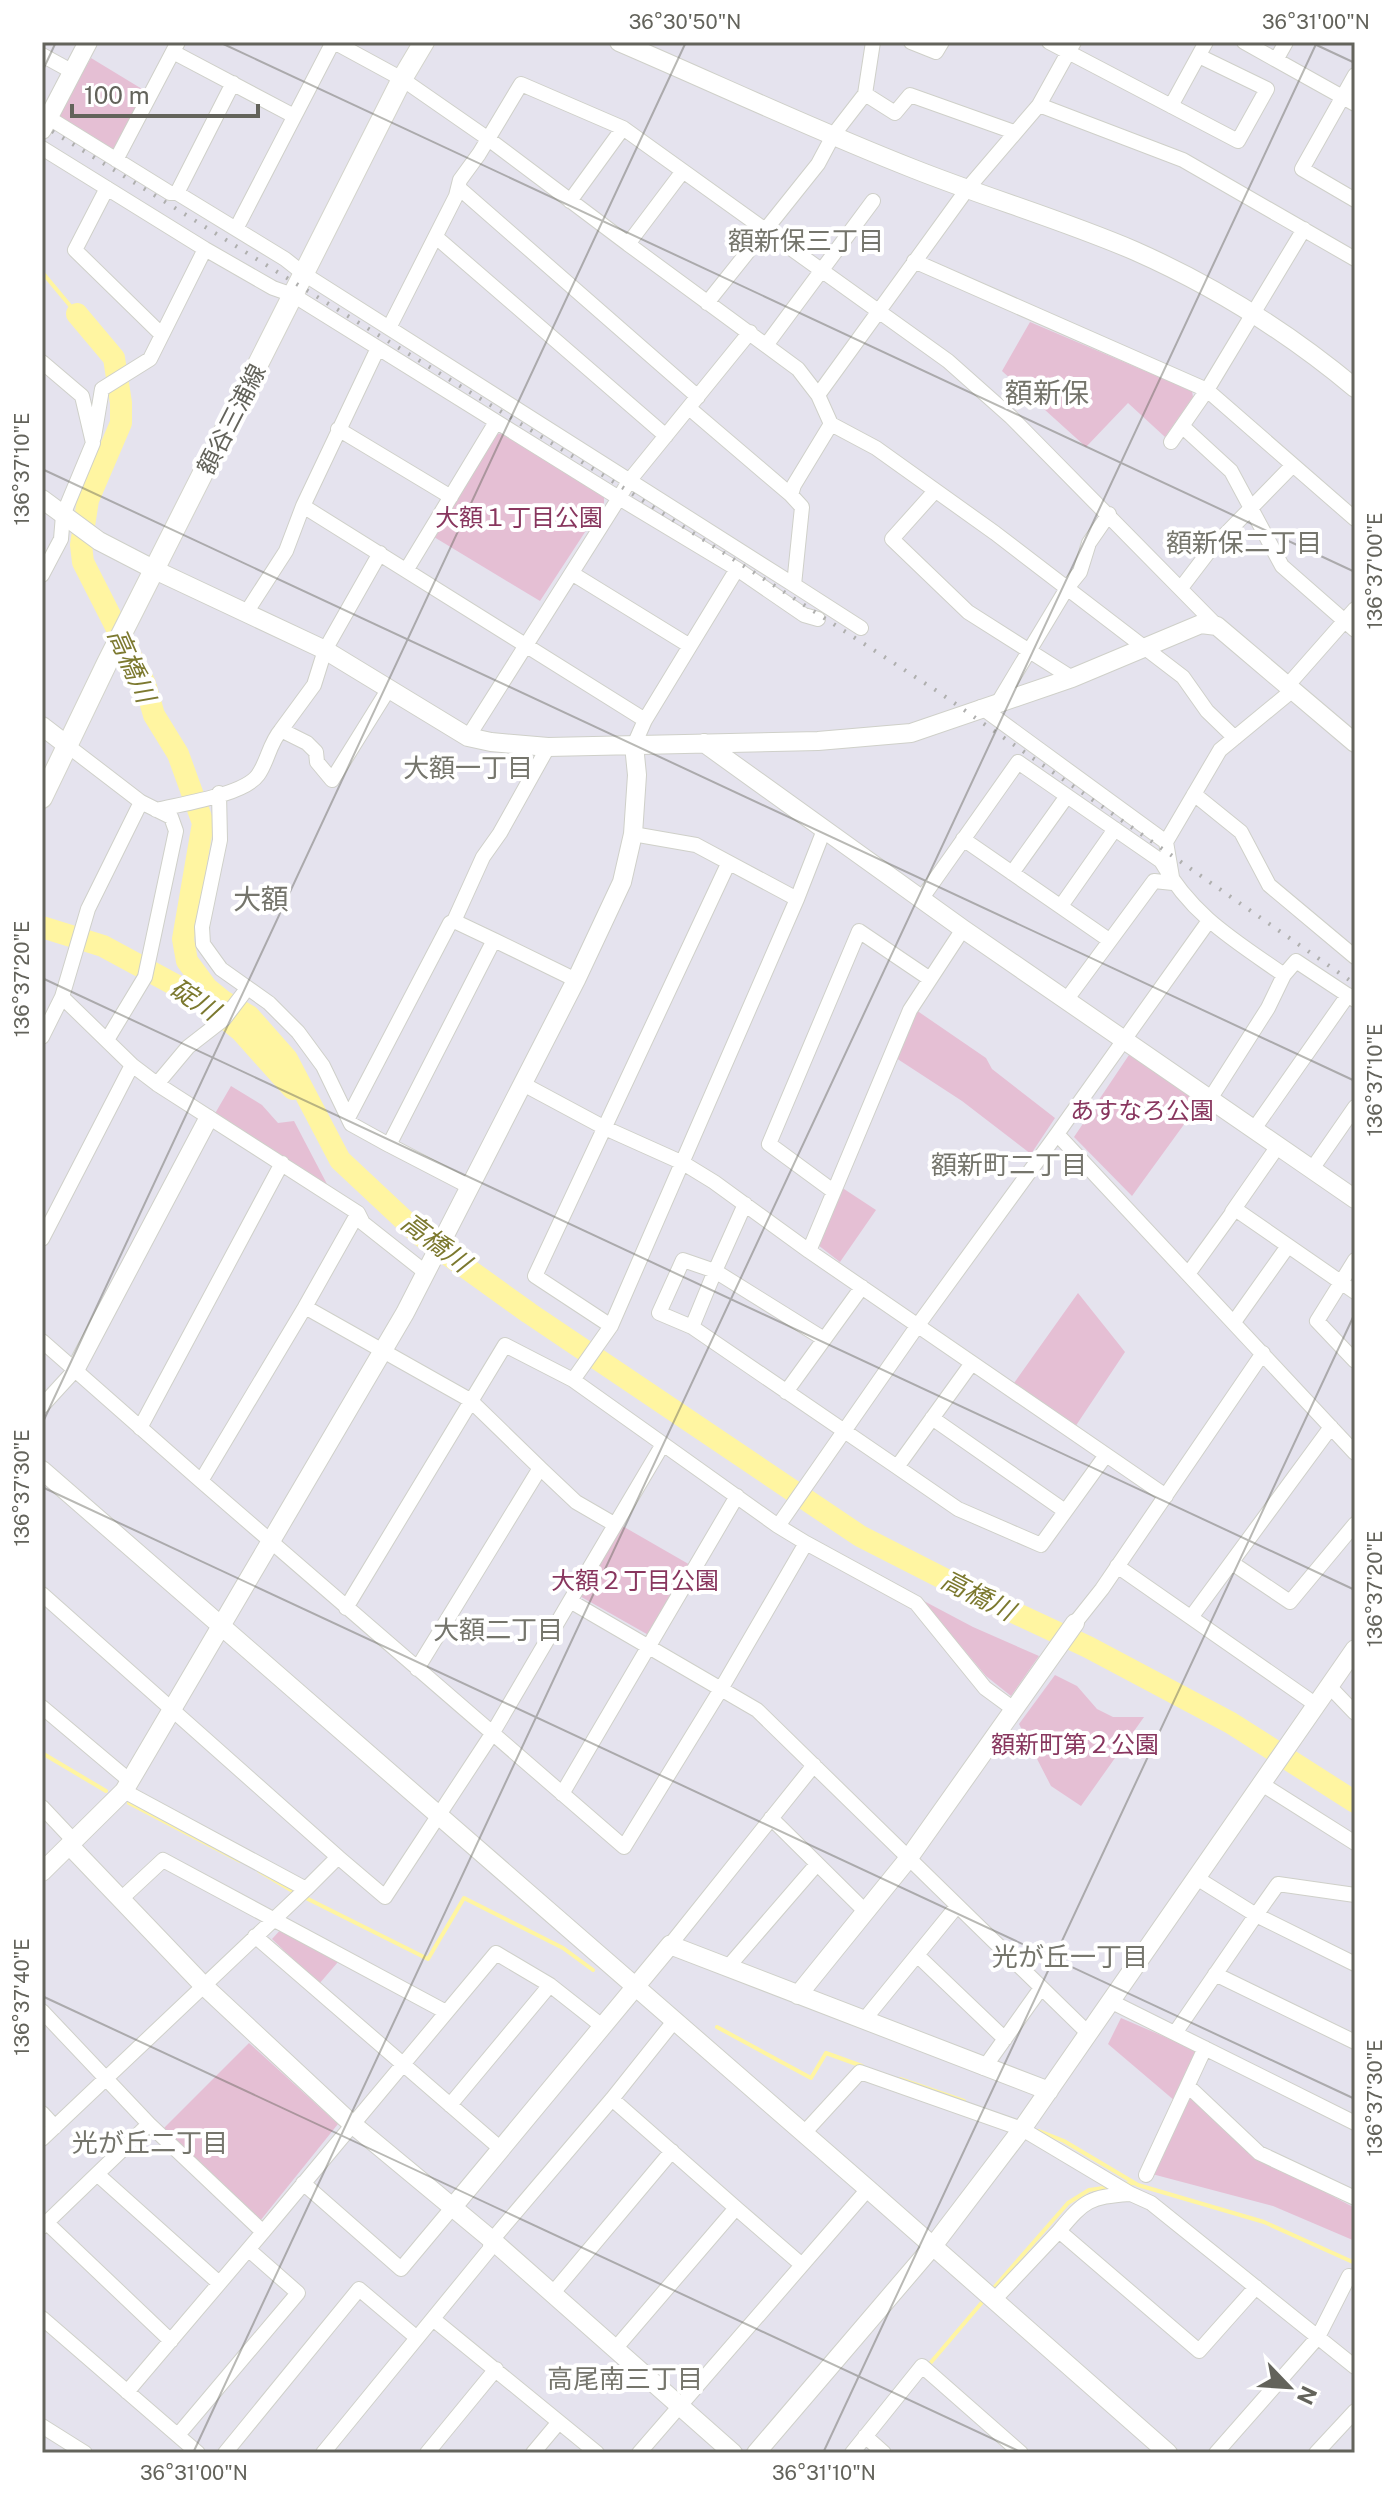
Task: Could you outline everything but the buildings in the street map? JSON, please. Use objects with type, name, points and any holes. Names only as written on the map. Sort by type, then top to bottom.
[{"type":"main road","name":"額谷三浦線","points":[[42,798],[402,79],[424,42]]},
{"type":"street","points":[[88,42],[46,124],[116,160],[170,193],[177,193],[285,259],[861,628]]},
{"type":"street","points":[[236,229],[334,42],[402,79],[487,138],[707,303],[767,344],[798,369],[818,395],[831,424],[876,448],[1183,677],[1207,711],[1235,738]]},
{"type":"street","points":[[619,42],[914,169],[1135,251],[1195,280],[1252,313],[1355,388]]},
{"type":"street","points":[[707,303],[818,164],[834,134],[865,94],[873,42]]},
{"type":"street","points":[[911,42],[936,52],[942,42]]},
{"type":"street","points":[[1049,42],[1071,47],[1238,141],[1267,89],[1199,56]]},
{"type":"street","points":[[1171,106],[1206,42]]},
{"type":"street","points":[[1244,42],[1349,101]]},
{"type":"street","points":[[1276,60],[1286,42]]},
{"type":"street","points":[[116,160],[175,47],[294,116]]},
{"type":"street","points":[[818,395],[968,188],[1039,105],[1071,47]]},
{"type":"street","points":[[42,55],[73,72]]},
{"type":"street","points":[[1355,75],[1349,101],[1302,169],[1355,200]]},
{"type":"street","points":[[177,193],[233,83]]},
{"type":"street","points":[[389,328],[436,237],[460,180],[521,84],[623,128],[948,361],[1001,407],[1217,626],[1355,743]]},
{"type":"street","points":[[865,94],[895,113],[910,95],[1014,132]]},
{"type":"street","points":[[1039,105],[1183,160],[1355,259]]},
{"type":"street","points":[[570,201],[623,128]]},
{"type":"street","points":[[42,148],[205,249],[273,288],[293,295],[737,569],[804,615],[818,619]]},
{"type":"street","points":[[628,244],[683,171]]},
{"type":"street","points":[[107,188],[75,250],[162,335]]},
{"type":"street","points":[[459,188],[694,402],[802,507],[794,585]]},
{"type":"street","points":[[767,344],[873,201]]},
{"type":"street","points":[[1171,442],[1207,390],[1304,229]]},
{"type":"street","points":[[436,237],[666,436]]},
{"type":"street","points":[[42,575],[61,539],[93,443],[102,389],[150,359],[205,249]]},
{"type":"street","points":[[914,261],[1207,390],[1355,519]]},
{"type":"street","points":[[468,737],[629,481],[750,332]]},
{"type":"street","points":[[246,613],[286,551],[303,506],[378,348]]},
{"type":"street","points":[[42,362],[82,396],[93,443]]},
{"type":"street","points":[[407,569],[496,422]]},
{"type":"street","points":[[791,495],[831,424]]},
{"type":"street","points":[[1173,883],[1166,842],[1220,750],[1288,694],[1288,685],[1352,620],[1282,566],[1231,471],[1182,426]]},
{"type":"street","points":[[338,429],[451,497]]},
{"type":"street","points":[[1181,588],[1210,550],[1293,465]]},
{"type":"street","points":[[935,491],[892,539],[968,612],[1072,678]]},
{"type":"street","points":[[42,499],[99,541],[325,650],[468,737],[491,742],[548,747],[818,741],[911,733],[1072,678],[1201,624],[1217,626]]},
{"type":"street","points":[[303,506],[645,720]]},
{"type":"street","points":[[999,701],[1067,588],[1080,572],[1089,543],[1109,514]]},
{"type":"street","points":[[156,810],[242,788],[258,776],[271,741],[314,685],[325,650],[380,553]]},
{"type":"street","points":[[42,1872],[127,1786],[383,1352],[576,980],[622,882],[633,834],[637,775],[634,745],[645,720],[737,569]]},
{"type":"street","points":[[573,574],[690,646]]},
{"type":"street","points":[[281,730],[307,743],[316,752],[317,762],[332,780],[388,690]]},
{"type":"street","points":[[981,707],[1166,842]]},
{"type":"street","points":[[42,726],[141,802],[171,817],[176,831],[141,984],[107,1040]]},
{"type":"street","points":[[704,743],[963,929],[1355,1199]]},
{"type":"street","points":[[348,1118],[450,923],[454,921],[483,857],[500,833],[548,747]]},
{"type":"street","points":[[922,898],[1018,762],[1161,861],[1173,883],[1208,922],[1284,975]]},
{"type":"street","points":[[1194,794],[1241,832],[1269,885],[1355,957]]},
{"type":"street","points":[[214,795],[220,840],[202,927],[203,944],[221,969],[269,1003],[298,1032],[323,1066],[351,1124],[470,1187]]},
{"type":"street","points":[[1012,873],[1067,796]]},
{"type":"street","points":[[42,1037],[62,997],[82,925],[141,802]]},
{"type":"street","points":[[1061,906],[1115,829]]},
{"type":"street","points":[[575,1377],[608,1330],[683,1163],[824,830]]},
{"type":"street","points":[[633,834],[696,845],[797,899]]},
{"type":"street","points":[[963,839],[1109,940]]},
{"type":"street","points":[[608,1330],[535,1276],[728,864]]},
{"type":"street","points":[[1067,999],[1154,881],[1173,883]]},
{"type":"street","points":[[454,921],[576,980]]},
{"type":"street","points":[[780,1523],[918,1325],[1208,922]]},
{"type":"street","points":[[809,1251],[910,1010],[963,929]]},
{"type":"street","points":[[833,1191],[769,1144],[859,931],[930,979]]},
{"type":"street","points":[[389,1145],[494,940]]},
{"type":"street","points":[[1210,1099],[1268,1008],[1284,975],[1296,961],[1351,998],[1254,1129]]},
{"type":"street","points":[[157,1084],[188,1047],[224,1019],[243,994]]},
{"type":"street","points":[[62,997],[132,1065],[157,1084],[358,1213],[363,1223],[426,1270]]},
{"type":"street","points":[[42,1239],[132,1065]]},
{"type":"street","points":[[523,1084],[605,1128],[683,1163],[1166,1496]]},
{"type":"street","points":[[1312,1169],[1355,1107]]},
{"type":"street","points":[[42,1406],[75,1370],[208,1119]]},
{"type":"street","points":[[1057,1134],[1355,1453]]},
{"type":"street","points":[[1188,1274],[1278,1146]]},
{"type":"street","points":[[140,1428],[282,1163]]},
{"type":"street","points":[[692,1327],[745,1204]]},
{"type":"street","points":[[1232,1212],[1235,1209],[1355,1292]]},
{"type":"street","points":[[201,1481],[358,1213]]},
{"type":"street","points":[[1234,1322],[1288,1246]]},
{"type":"street","points":[[824,1339],[715,1271],[683,1260],[659,1313],[692,1327],[958,1509],[1041,1545],[1106,1455]]},
{"type":"street","points":[[1355,1260],[1317,1321],[1355,1361]]},
{"type":"street","points":[[786,1392],[862,1287]]},
{"type":"street","points":[[305,1307],[470,1400],[576,1502],[614,1524]]},
{"type":"street","points":[[42,1341],[270,1543],[624,1847],[806,1543]]},
{"type":"street","points":[[346,1608],[505,1345],[575,1377],[663,1444],[806,1543],[916,1603],[985,1688],[1015,1710]]},
{"type":"street","points":[[798,1995],[908,1859],[1117,1566],[1263,1353]]},
{"type":"street","points":[[897,1467],[972,1363]]},
{"type":"street","points":[[932,1418],[1065,1511]]},
{"type":"street","points":[[1192,1616],[1331,1427]]},
{"type":"street","points":[[42,1594],[385,1897],[492,1734],[663,1444]]},
{"type":"street","points":[[417,1669],[540,1468]]},
{"type":"street","points":[[42,1470],[1168,2453]]},
{"type":"street","points":[[562,1794],[737,1496]]},
{"type":"street","points":[[1232,1563],[1290,1602],[1355,1524]]},
{"type":"street","points":[[1117,1566],[1315,1704]]},
{"type":"street","points":[[570,1601],[757,1710],[1089,2034]]},
{"type":"street","points":[[756,2453],[933,2246],[1024,2127],[1355,1649]]},
{"type":"street","points":[[1329,1686],[1355,1713]]},
{"type":"street","points":[[42,1707],[127,1786],[302,1893]]},
{"type":"street","points":[[303,2183],[401,2269],[670,1945],[814,1765]]},
{"type":"street","points":[[1262,1781],[1355,1843]]},
{"type":"street","points":[[42,1807],[121,1899],[203,1985],[351,2123],[492,2240],[733,2453]]},
{"type":"street","points":[[771,1818],[866,1912]]},
{"type":"street","points":[[42,2139],[338,1857]]},
{"type":"street","points":[[121,1899],[163,1860],[446,2012]]},
{"type":"street","points":[[728,1967],[817,1864]]},
{"type":"street","points":[[1195,1877],[1256,1915],[1355,1964]]},
{"type":"street","points":[[1175,2033],[1278,1884],[1355,1895]]},
{"type":"street","points":[[864,2020],[957,1906]]},
{"type":"street","points":[[255,1936],[501,2149]]},
{"type":"street","points":[[670,1945],[1049,2091]]},
{"type":"street","points":[[127,2392],[496,1953],[550,1985],[602,2026]]},
{"type":"street","points":[[917,1955],[1005,2039]]},
{"type":"street","points":[[1215,1974],[1355,2042]]},
{"type":"street","points":[[450,2105],[550,1985]]},
{"type":"street","points":[[984,2068],[1041,1988]]},
{"type":"street","points":[[1112,2002],[1354,2119]]},
{"type":"street","points":[[42,2011],[149,2124],[263,2232]]},
{"type":"street","points":[[323,2453],[489,2250],[492,2240],[675,2020]]},
{"type":"street","points":[[1146,2175],[1205,2048]]},
{"type":"street","points":[[804,2133],[860,2072],[1024,2127],[1131,2194],[1151,2203],[1355,2367]]},
{"type":"street","points":[[1188,2086],[1259,2153],[1355,2198]]},
{"type":"street","points":[[612,2099],[802,2265]]},
{"type":"street","points":[[42,2113],[55,2127]]},
{"type":"street","points":[[149,2124],[44,2225],[171,2341]]},
{"type":"street","points":[[552,2294],[672,2151]]},
{"type":"street","points":[[97,2174],[219,2283]]},
{"type":"street","points":[[639,2453],[868,2189]]},
{"type":"street","points":[[994,2300],[1082,2203],[1104,2196],[1131,2194]]},
{"type":"street","points":[[615,2349],[736,2208]]},
{"type":"street","points":[[1059,2231],[1199,2351],[1256,2287]]},
{"type":"street","points":[[178,2435],[298,2293],[249,2250]]},
{"type":"street","points":[[1216,2453],[1318,2337],[1352,2272]]},
{"type":"street","points":[[225,2453],[359,2289],[417,2338]]},
{"type":"street","points":[[42,2318],[198,2453]]},
{"type":"street","points":[[433,2319],[597,2453]]},
{"type":"street","points":[[852,2453],[922,2366],[1021,2453]]},
{"type":"street","points":[[427,2453],[496,2369]]},
{"type":"street","points":[[1316,2453],[1355,2411]]},
{"type":"street","points":[[533,2453],[559,2422]]},
{"type":"street","points":[[44,2430],[85,2453]]},
{"type":"street","points":[[865,2436],[884,2453]]},
{"type":"green space","points":[[91,58],[147,92],[113,153],[56,118]]},
{"type":"green space","points":[[1030,322],[1192,391],[1193,397],[1165,437],[1128,403],[1086,447],[1002,371]]},
{"type":"green space","name":"大額１丁目公園","points":[[501,433],[604,495],[604,503],[540,601],[434,537],[496,435]]},
{"type":"green space","points":[[916,1010],[986,1058],[992,1069],[1055,1118],[1031,1154],[962,1101],[896,1058]]},
{"type":"green space","name":"あすなろ公園","points":[[1131,1052],[1201,1101],[1132,1196],[1074,1137]]},
{"type":"green space","points":[[231,1086],[262,1105],[278,1123],[294,1121],[328,1186],[213,1117]]},
{"type":"green space","points":[[841,1187],[876,1210],[840,1262],[818,1245]]},
{"type":"green space","points":[[1078,1293],[1125,1352],[1075,1427],[1014,1383]]},
{"type":"green space","name":"大額２丁目公園","points":[[619,1524],[692,1566],[652,1637],[578,1595]]},
{"type":"green space","points":[[922,1600],[1039,1656],[1011,1696],[986,1676]]},
{"type":"green space","name":"額新町第２公園","points":[[1055,1675],[1077,1686],[1097,1709],[1113,1717],[1144,1717],[1081,1806],[1051,1786],[1019,1724]]},
{"type":"green space","points":[[284,1926],[338,1962],[319,1984],[272,1939]]},
{"type":"green space","points":[[1121,2018],[1200,2052],[1175,2101],[1108,2044]]},
{"type":"green space","points":[[249,2043],[338,2124],[260,2221],[164,2128]]},
{"type":"green space","points":[[1190,2097],[1258,2157],[1355,2208],[1355,2241],[1273,2206],[1152,2174]]},
{"type":"waterway","points":[[42,272],[77,314]]},
{"type":"waterway","name":"高橋川","points":[[77,314],[114,358],[121,403],[121,423],[88,500],[81,545],[83,562],[145,684],[154,715],[178,754],[203,823],[183,939],[187,961],[207,988],[249,1016],[287,1059],[340,1160],[419,1234],[529,1313],[860,1536],[1088,1647],[1231,1723],[1355,1802]]},
{"type":"waterway","name":"碇川","points":[[42,927],[103,946],[203,1000],[241,1031],[293,1089]]},
{"type":"waterway","points":[[42,1753],[106,1791]]},
{"type":"waterway","points":[[129,1803],[240,1861]]},
{"type":"waterway","points":[[259,1871],[296,1893]]},
{"type":"waterway","points":[[304,1897],[428,1959],[464,1898],[563,1948],[593,1970]]},
{"type":"waterway","points":[[717,2027],[811,2078],[826,2053],[862,2066]]},
{"type":"waterway","points":[[900,2079],[964,2101]]},
{"type":"waterway","points":[[1039,2131],[1064,2141],[1138,2185],[1264,2222],[1355,2263]]},
{"type":"waterway","points":[[1124,2184],[1134,2183]]},
{"type":"waterway","points":[[992,2290],[1068,2203],[1089,2190],[1111,2187]]},
{"type":"waterway","points":[[927,2367],[984,2300]]},
{"type":"railway","points":[[42,125],[625,489],[940,693],[1355,984]]},
{"type":"district","name":"額新保三丁目","points":[[806,240]]},
{"type":"district","name":"額新保","points":[[1047,392]]},
{"type":"district","name":"額新保二丁目","points":[[1244,542]]},
{"type":"district","name":"大額一丁目","points":[[468,767]]},
{"type":"district","name":"大額","points":[[261,898]]},
{"type":"district","name":"額新町二丁目","points":[[1009,1164]]},
{"type":"district","name":"大額二丁目","points":[[498,1629]]},
{"type":"district","name":"光が丘一丁目","points":[[1070,1956]]},
{"type":"district","name":"光が丘二丁目","points":[[150,2142]]},
{"type":"district","name":"高尾南三丁目","points":[[625,2378]]}]
